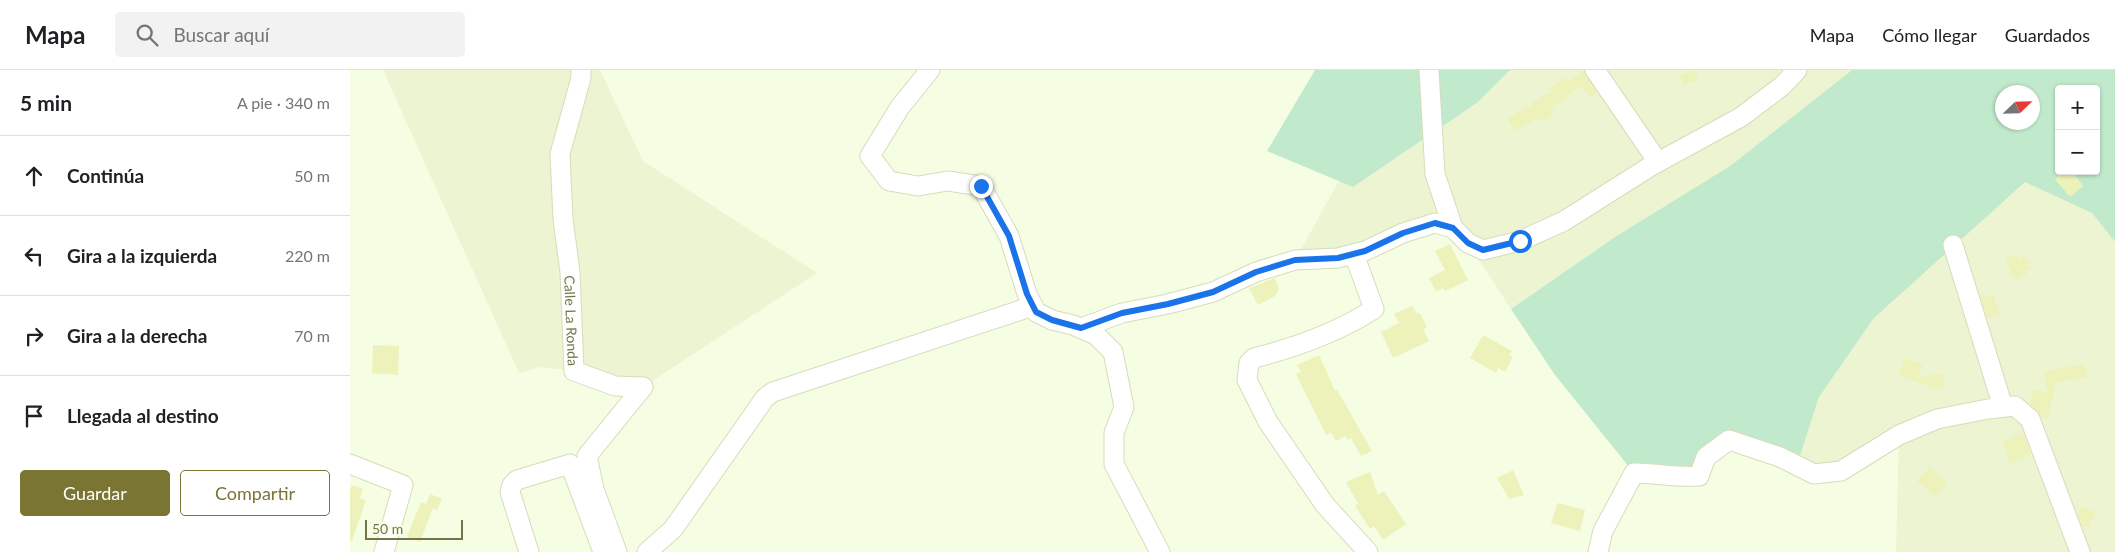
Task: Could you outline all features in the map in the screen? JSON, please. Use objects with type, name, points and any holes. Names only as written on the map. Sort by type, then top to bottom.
[{"type":"street","name":"Calle La Ronda","points":[[581,70],[581,78],[560,154],[563,220],[570,272],[574,371],[615,386],[644,387],[587,456],[594,489],[617,552]]},
{"type":"street","points":[[930,70],[900,107],[870,156],[889,182],[918,186],[948,181],[981,186],[1009,236],[1027,294],[1036,312],[1052,320],[1081,328],[1096,335],[1113,352],[1124,407],[1114,433],[1114,464],[1160,552]]},
{"type":"street","points":[[1429,70],[1435,174],[1453,228],[1468,243],[1483,250],[1520,241],[1564,221],[1658,162],[1741,117],[1782,86],[1797,70]]},
{"type":"street","points":[[1595,70],[1658,162]]},
{"type":"street","points":[[1081,328],[1122,313],[1168,304],[1213,292],[1256,272],[1295,260],[1338,258],[1354,254],[1403,233],[1435,223],[1453,228]]},
{"type":"street","points":[[1953,245],[2003,407]]},
{"type":"street","points":[[1354,254],[1374,309],[1355,322],[1324,336],[1254,358],[1249,363],[1247,380],[1268,422],[1325,505],[1368,552]]},
{"type":"street","points":[[647,552],[674,529],[765,398],[773,392],[1033,306]]},
{"type":"street","points":[[1598,552],[1603,532],[1634,473],[1654,473],[1682,478],[1699,476],[1706,457],[1729,440],[1780,457],[1814,474],[1841,471],[1899,435],[1937,420],[2015,406],[2030,419],[2080,552]]},
{"type":"street","points":[[350,464],[403,485],[384,552]]},
{"type":"street","points":[[529,552],[510,492],[512,484],[517,480],[570,464],[603,552]]},
{"type":"shaded area","points":[[383,70],[600,70],[643,161],[817,273],[643,387],[574,371],[540,367],[519,373]]},
{"type":"shaded area","points":[[1315,70],[1510,70],[1478,102],[1353,187],[1267,151]]},
{"type":"shaded area","points":[[1510,70],[1852,70],[1730,166],[1615,237],[1511,309],[1468,243],[1453,228],[1295,260],[1339,181],[1478,102]]},
{"type":"shaded area","points":[[1852,70],[2115,70],[2115,242],[2092,213],[2025,182],[1874,318],[1819,397],[1797,465],[1729,440],[1699,476],[1634,473],[1555,375],[1511,309],[1615,237],[1730,166]]},
{"type":"shaded area","points":[[2025,181],[2092,213],[2115,242],[2115,552],[1896,552],[1899,435],[1841,471],[1797,465],[1819,397],[1874,318]]},
{"type":"building","points":[[1584,70],[1597,92],[1591,97],[1581,86],[1551,108],[1554,115],[1539,122],[1538,118],[1514,131],[1507,118],[1532,105],[1531,102],[1552,92],[1549,89],[1566,77],[1569,81]]},
{"type":"building","points":[[1695,70],[1698,80],[1684,85],[1680,75]]},
{"type":"building","points":[[2060,175],[2075,175],[2083,186],[2070,197],[2055,179]]},
{"type":"building","points":[[1450,244],[1468,280],[1445,291],[1444,288],[1436,291],[1429,278],[1445,270],[1435,251]]},
{"type":"building","points":[[2016,254],[2019,260],[2025,257],[2031,269],[2025,271],[2027,274],[2015,280],[2005,259]]},
{"type":"building","points":[[1275,278],[1279,289],[1275,296],[1258,305],[1249,288]]},
{"type":"building","points":[[1983,293],[1985,298],[1993,295],[2000,314],[1987,318],[1980,294]]},
{"type":"building","points":[[1412,306],[1417,314],[1420,313],[1427,327],[1423,329],[1429,341],[1393,358],[1381,332],[1399,323],[1394,314]]},
{"type":"building","points":[[1483,335],[1512,351],[1509,355],[1513,357],[1505,372],[1498,368],[1496,373],[1470,358]]},
{"type":"building","points":[[373,345],[399,346],[398,375],[372,373]]},
{"type":"building","points":[[1319,355],[1335,391],[1337,390],[1372,451],[1361,456],[1351,438],[1348,440],[1345,436],[1336,441],[1331,432],[1326,435],[1296,374],[1301,372],[1297,365]]},
{"type":"building","points":[[1904,358],[1923,365],[1918,378],[1942,373],[1945,386],[1934,388],[1898,375]]},
{"type":"building","points":[[2084,364],[2087,377],[2056,383],[2047,420],[2042,418],[2030,404],[2034,389],[2048,393],[2044,372]]},
{"type":"building","points":[[2023,433],[2031,454],[2010,463],[2002,442]]},
{"type":"building","points":[[1930,467],[1947,483],[1935,496],[1917,481]]},
{"type":"building","points":[[1513,470],[1524,495],[1509,499],[1497,478]]},
{"type":"building","points":[[1370,472],[1378,495],[1384,491],[1406,524],[1383,540],[1374,526],[1370,529],[1355,506],[1358,504],[1346,482]]},
{"type":"building","points":[[352,485],[363,489],[360,498],[366,500],[352,541],[350,541],[350,490]]},
{"type":"building","points":[[430,494],[442,499],[437,510],[433,508],[420,542],[407,537],[421,502],[426,504]]},
{"type":"building","points":[[1558,503],[1585,510],[1580,531],[1551,523]]},
{"type":"building","points":[[2081,507],[2095,512],[2089,527],[2082,525],[2078,516]]},
{"type":"route","points":[[981,186],[1009,236],[1027,294],[1036,312],[1052,320],[1081,328],[1122,313],[1168,304],[1213,292],[1256,272],[1295,260],[1338,258],[1365,251],[1403,233],[1435,223],[1453,228],[1468,243],[1483,250],[1520,241]]}]
